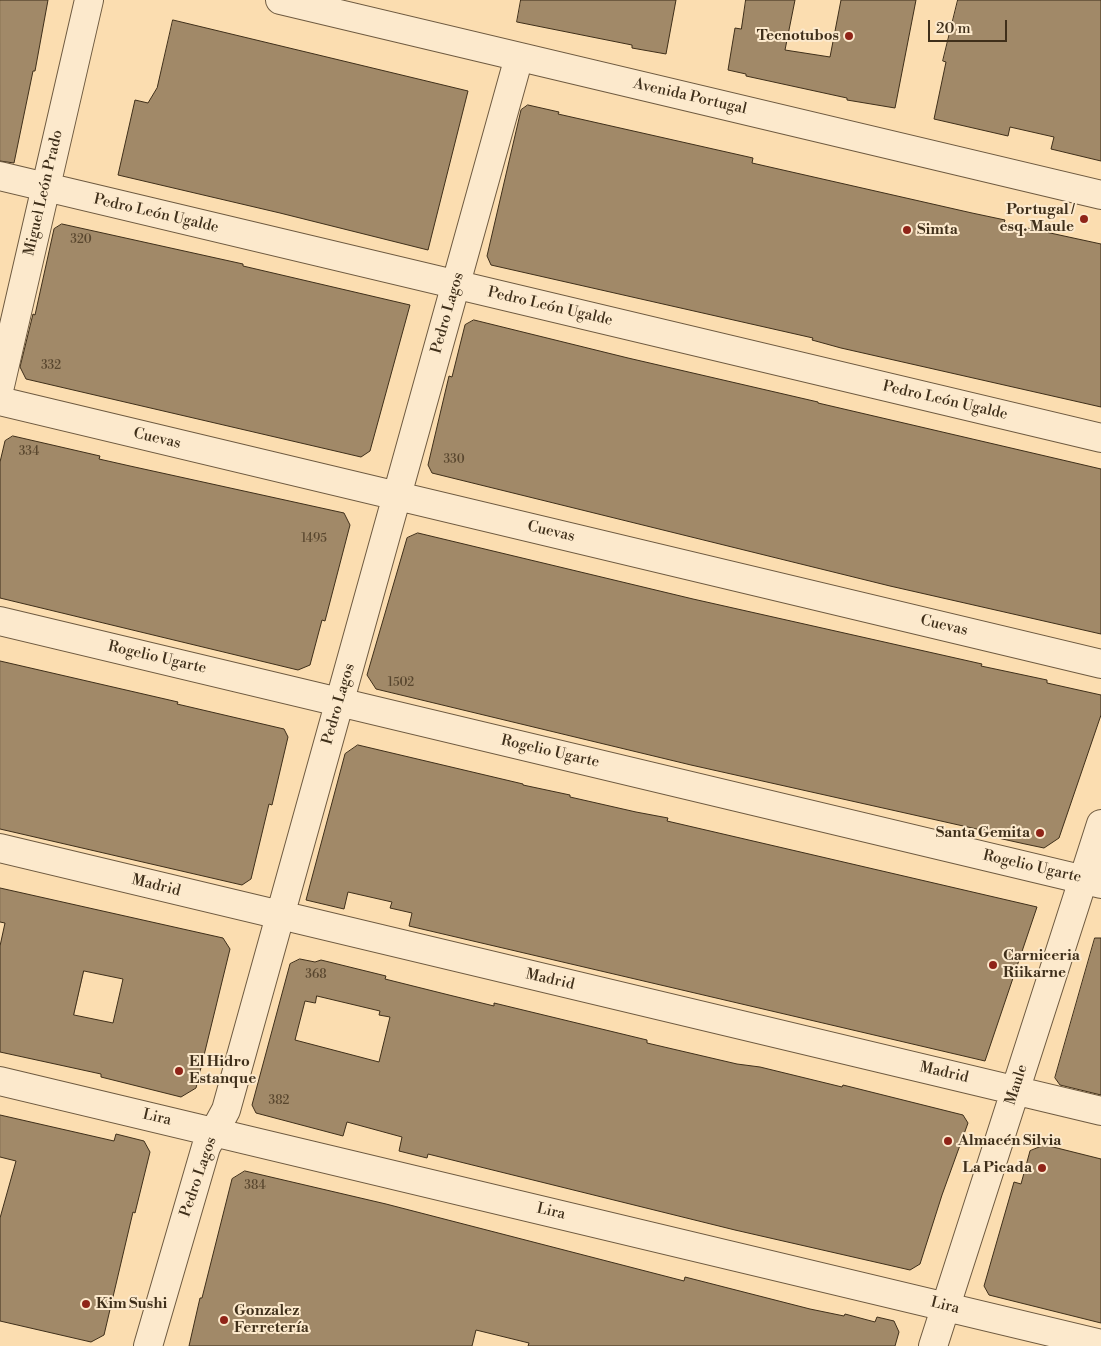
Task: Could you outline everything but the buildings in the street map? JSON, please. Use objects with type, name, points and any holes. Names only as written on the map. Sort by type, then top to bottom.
[{"type":"street","name":"Miguel León Prado","points":[[0,386],[89,0]]},
{"type":"street","name":"Avenida Portugal","points":[[280,0],[1101,195]]},
{"type":"street","name":"Pedro Lagos","points":[[148,1346],[206,1147],[226,1110],[520,57]]},
{"type":"street","name":"Pedro León Ugalde","points":[[0,176],[1101,438]]},
{"type":"street","name":"Cuevas","points":[[0,401],[1101,664]]},
{"type":"street","name":"Rogelio Ugarte","points":[[0,621],[1092,881]]},
{"type":"street","name":"Maule","points":[[933,1346],[1015,1090],[1092,881],[1101,824]]},
{"type":"street","name":"Madrid","points":[[0,848],[1101,1111]]},
{"type":"street","name":"Lira","points":[[0,1081],[1101,1344]]},
{"type":"place","name":"Tecnotubos","points":[[849,36]]},
{"type":"place","name":"Portugal / esq. Maule","points":[[1084,219]]},
{"type":"place","name":"Simta","points":[[907,230]]},
{"type":"place","name":"Santa Gemita","points":[[1040,833]]},
{"type":"place","name":"Carniceria Riikarne","points":[[993,965]]},
{"type":"place","name":"El Hidro Estanque","points":[[179,1071]]},
{"type":"place","name":"Almacén Silvia","points":[[948,1141]]},
{"type":"place","name":"La Picada","points":[[1042,1168]]},
{"type":"place","name":"Kim Sushi","points":[[86,1304]]},
{"type":"place","name":"Gonzalez Ferretería","points":[[224,1320]]}]
